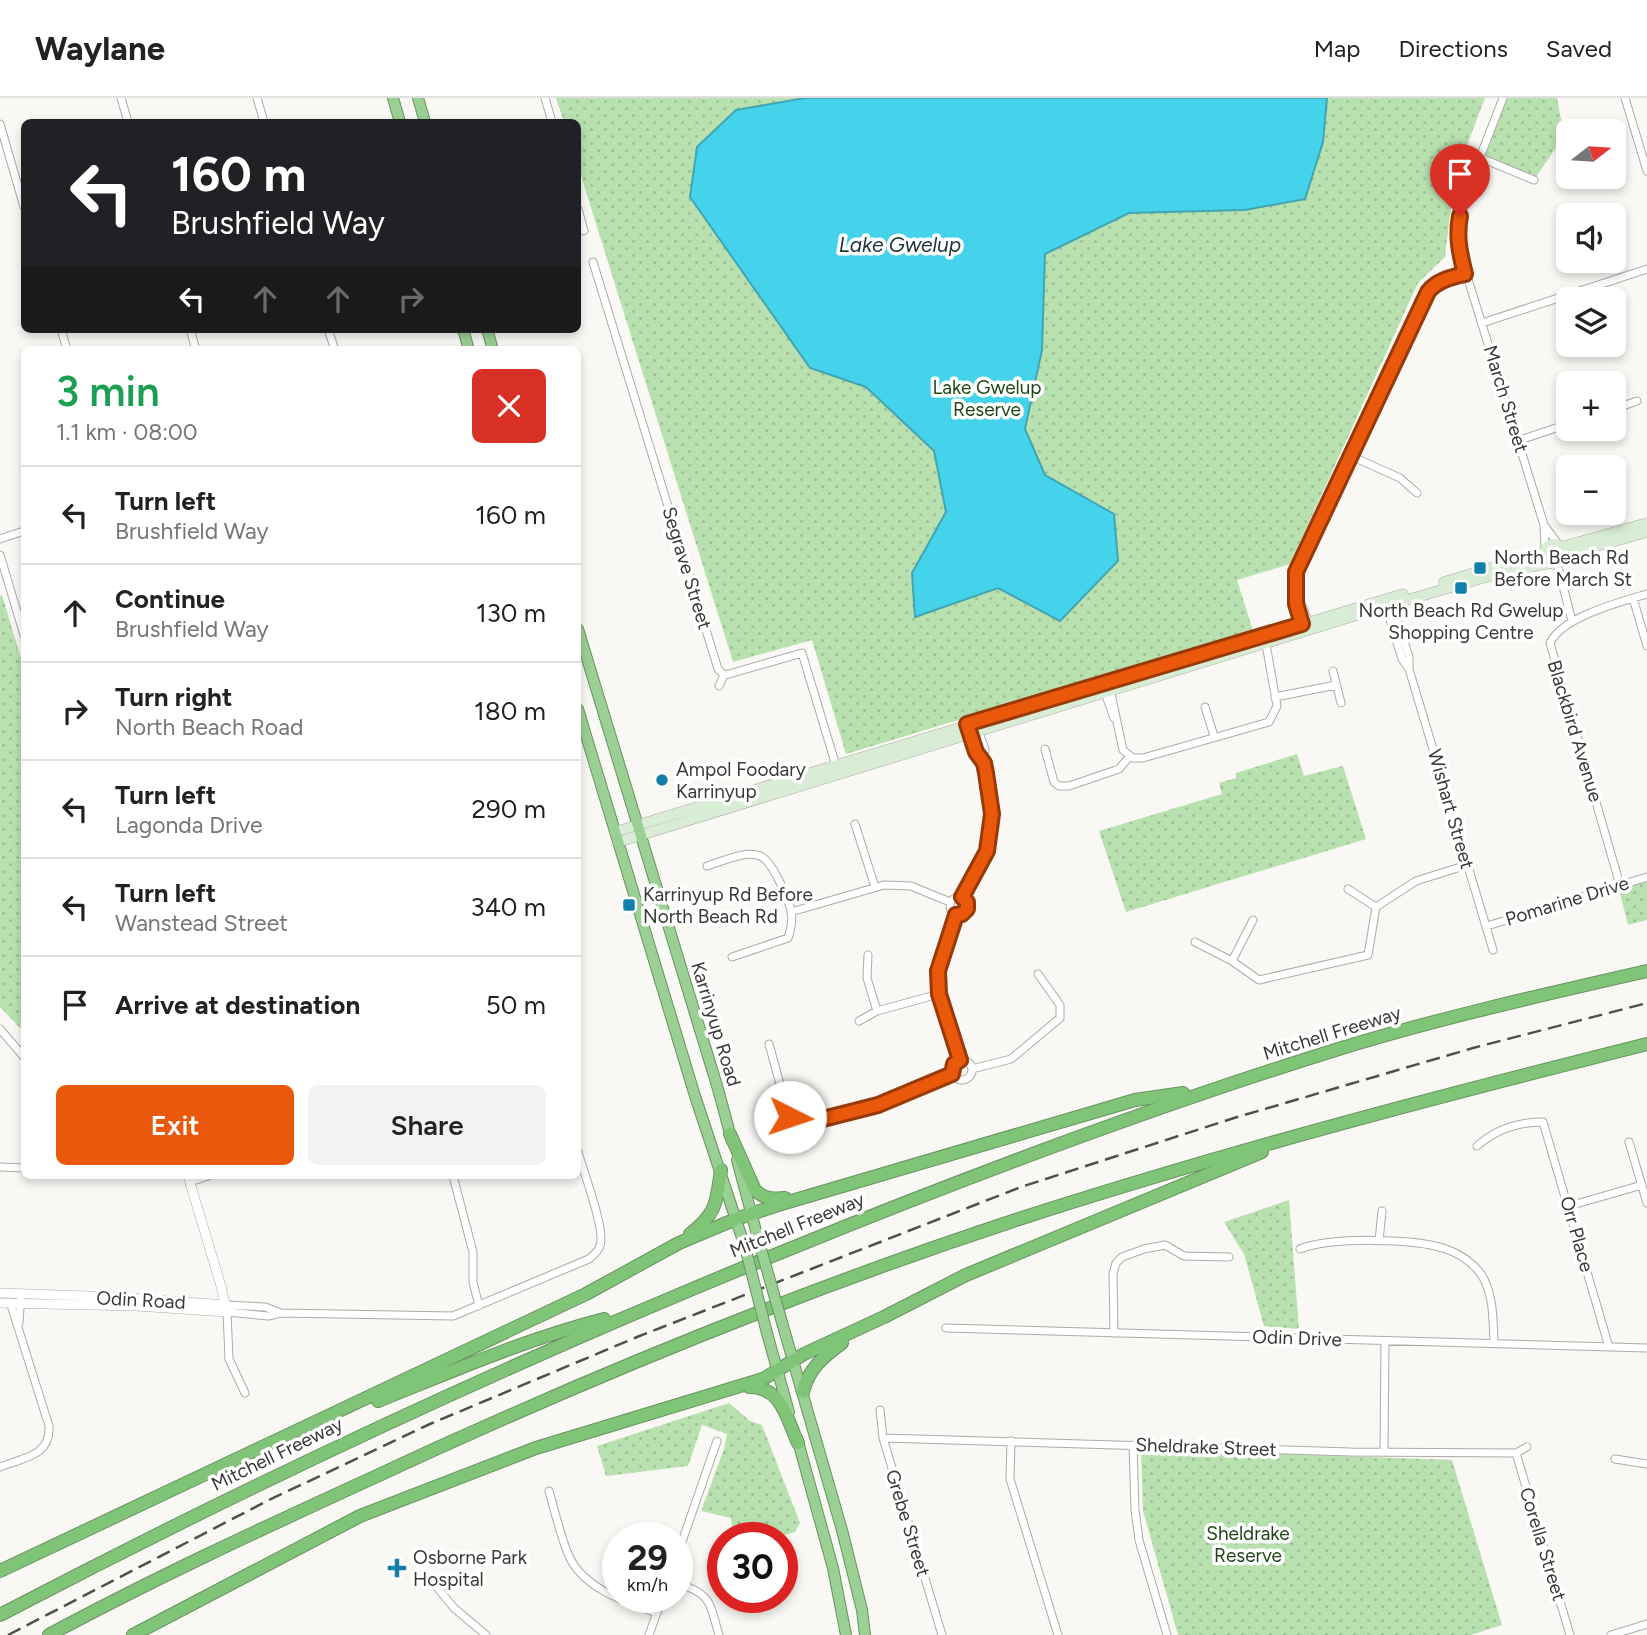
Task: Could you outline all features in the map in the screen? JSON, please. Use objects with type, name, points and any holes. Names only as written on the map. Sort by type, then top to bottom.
[{"type":"highway","points":[[393,98],[399,119]]},
{"type":"highway","points":[[418,98],[424,119]]},
{"type":"highway","name":"Karrinyup Road","points":[[581,639],[718,1089],[842,1530],[862,1611],[864,1635]]},
{"type":"highway","points":[[581,719],[695,1096],[745,1247],[777,1372],[833,1568],[848,1635]]},
{"type":"highway","name":"Mitchell Freeway","points":[[0,1615],[297,1466],[642,1309],[894,1206],[1212,1090],[1388,1035],[1647,971]]},
{"type":"highway","points":[[49,1635],[122,1596],[412,1459],[675,1346],[897,1261],[1170,1171],[1311,1131],[1647,1044]]},
{"type":"highway","points":[[695,1096],[718,1089]]},
{"type":"highway","points":[[0,1571],[586,1294],[679,1242],[736,1219],[830,1188],[1032,1132],[1135,1100],[1212,1090]]},
{"type":"highway","points":[[133,1635],[360,1516],[536,1448],[763,1380],[793,1360],[966,1275],[1311,1131]]},
{"type":"highway","points":[[730,1134],[747,1176],[760,1195],[773,1199],[783,1198],[830,1188]]},
{"type":"highway","points":[[679,1242],[709,1217],[719,1195],[720,1170]]},
{"type":"highway","points":[[267,1445],[561,1330],[642,1309]]},
{"type":"highway","points":[[803,1392],[811,1370],[824,1356],[865,1326]]},
{"type":"highway","points":[[738,1388],[764,1388],[773,1393],[778,1398],[799,1443]]},
{"type":"highway","points":[[848,1635],[851,1610],[855,1608],[862,1611]]},
{"type":"main road","points":[[1388,602],[1545,550],[1552,544],[1560,546],[1647,523]]},
{"type":"main road","points":[[617,837],[1306,626],[1500,573],[1556,562],[1583,550],[1647,532]]},
{"type":"main road","points":[[1556,562],[1564,553],[1560,546]]},
{"type":"main road","points":[[1545,550],[1545,559],[1556,562]]},
{"type":"street","points":[[121,98],[127,119]]},
{"type":"street","points":[[257,98],[263,119]]},
{"type":"street","points":[[545,98],[551,119]]},
{"type":"street","name":"March Street","points":[[1503,98],[1462,201],[1457,231],[1465,274],[1520,440],[1544,525],[1545,550]]},
{"type":"street","points":[[1625,98],[1647,171]]},
{"type":"street","points":[[0,124],[21,197]]},
{"type":"street","points":[[1481,158],[1534,180]]},
{"type":"street","points":[[581,220],[584,231]]},
{"type":"street","name":"Segrave Street","points":[[593,262],[718,670],[724,675]]},
{"type":"street","points":[[1482,323],[1647,270]]},
{"type":"street","points":[[1306,626],[1296,604],[1296,572],[1428,292],[1432,286],[1444,280],[1465,274]]},
{"type":"street","points":[[1626,405],[1637,401]]},
{"type":"street","points":[[1520,440],[1556,428]]},
{"type":"street","points":[[1351,456],[1400,478],[1417,493]]},
{"type":"street","name":"March Street","points":[[1544,525],[1560,546]]},
{"type":"street","points":[[0,538],[21,532]]},
{"type":"street","points":[[0,555],[4,581],[21,627]]},
{"type":"street","points":[[1556,562],[1572,621]]},
{"type":"street","name":"Blackbird Avenue","points":[[1620,885],[1550,643],[1553,636],[1572,621],[1647,594]]},
{"type":"street","points":[[1633,598],[1647,646]]},
{"type":"street","name":"Wishart Street","points":[[1388,602],[1409,657],[1409,669],[1493,950]]},
{"type":"street","points":[[1106,687],[1116,710],[1123,750],[1129,757],[1143,758],[1269,722],[1277,706],[1265,639]]},
{"type":"street","points":[[719,686],[724,675],[802,653],[838,769]]},
{"type":"street","points":[[1333,671],[1342,703]]},
{"type":"street","points":[[1275,697],[1336,685]]},
{"type":"street","points":[[1205,707],[1214,736]]},
{"type":"street","points":[[962,897],[987,851],[991,833],[991,794],[984,763],[985,749],[973,728]]},
{"type":"street","points":[[1045,749],[1054,782],[1059,786],[1069,786],[1119,769],[1129,757]]},
{"type":"street","points":[[855,824],[875,887]]},
{"type":"street","points":[[707,866],[747,855],[759,855],[770,862],[791,912],[788,938],[732,957]]},
{"type":"street","points":[[1195,942],[1232,961],[1259,980],[1368,955],[1376,907],[1416,881],[1467,865]]},
{"type":"street","name":"Pomarine Drive","points":[[1486,926],[1647,877]]},
{"type":"street","points":[[791,912],[884,885],[911,886],[950,902]]},
{"type":"street","points":[[1348,889],[1376,907]]},
{"type":"street","points":[[956,915],[950,908],[950,902],[954,898],[962,897]]},
{"type":"street","points":[[956,915],[967,909],[967,902],[962,897]]},
{"type":"street","points":[[956,915],[938,971],[939,994],[960,1060]]},
{"type":"street","points":[[1232,961],[1253,920]]},
{"type":"street","points":[[869,955],[867,978],[877,1011]]},
{"type":"street","points":[[972,1069],[1011,1059],[1060,1018],[1060,1004],[1038,974]]},
{"type":"street","points":[[859,1021],[877,1011],[939,994]]},
{"type":"street","points":[[0,1029],[21,1044]]},
{"type":"street","points":[[769,1044],[790,1117],[799,1123],[878,1105],[952,1074]]},
{"type":"street","points":[[952,1074],[957,1080],[965,1080],[970,1076],[972,1069],[969,1063],[960,1060]]},
{"type":"street","points":[[952,1074],[954,1064],[960,1060]]},
{"type":"street","name":"Orr Place","points":[[1477,1146],[1491,1133],[1527,1122],[1543,1122],[1609,1347]]},
{"type":"street","points":[[1629,1142],[1647,1203]]},
{"type":"street","points":[[454,1179],[473,1252],[473,1282],[479,1306],[589,1259],[597,1253],[601,1244],[600,1226],[581,1162]]},
{"type":"street","points":[[0,1167],[21,1168]]},
{"type":"street","points":[[189,1179],[226,1309],[229,1359],[245,1392]]},
{"type":"street","points":[[1569,1206],[1642,1185]]},
{"type":"street","points":[[1380,1241],[1382,1211]]},
{"type":"street","points":[[1300,1249],[1314,1243],[1380,1241],[1444,1248],[1466,1259],[1479,1272],[1488,1291],[1494,1343]]},
{"type":"street","points":[[1114,1333],[1113,1274],[1122,1257],[1165,1245],[1184,1256],[1228,1257]]},
{"type":"street","points":[[0,1467],[38,1452],[46,1446],[50,1437],[19,1327],[5,1298]]},
{"type":"street","name":"Odin Road","points":[[5,1298],[226,1309],[265,1307],[281,1313],[453,1316],[479,1306]]},
{"type":"street","points":[[19,1327],[21,1299]]},
{"type":"street","name":"Odin Drive","points":[[946,1328],[1647,1348]]},
{"type":"street","points":[[1384,1452],[1385,1341]]},
{"type":"street","name":"Grebe Street","points":[[880,1410],[883,1438],[942,1635]]},
{"type":"street","name":"Sheldrake Street","points":[[883,1438],[1384,1452],[1516,1453],[1527,1447]]},
{"type":"street","points":[[689,1522],[717,1441]]},
{"type":"street","points":[[1011,1441],[1010,1479],[1058,1635]]},
{"type":"street","points":[[1133,1445],[1138,1536],[1167,1635]]},
{"type":"street","name":"Corella Street","points":[[1516,1453],[1570,1635]]},
{"type":"street","points":[[1615,1459],[1647,1464]]},
{"type":"street","points":[[549,1491],[568,1554],[578,1569],[602,1590]]},
{"type":"street","points":[[436,1586],[454,1608],[486,1635]]},
{"type":"street","points":[[693,1588],[704,1595],[719,1635]]},
{"type":"street","points":[[649,1635],[657,1613]]},
{"type":"street","points":[[1611,1635],[1647,1624]]},
{"type":"green space","name":"Lake Gwelup Reserve","points":[[556,98],[1485,98],[1454,179],[1445,257],[1418,283],[1290,564],[1237,580],[1253,631],[846,754],[812,640],[733,662],[581,176],[581,119],[563,119]]},
{"type":"green space","points":[[1505,98],[1557,98],[1561,119],[1556,119],[1556,148],[1536,177],[1485,155]]},
{"type":"green space","points":[[2,595],[21,658],[20,1028],[0,1007]]},
{"type":"green space","points":[[1297,754],[1304,776],[1343,766],[1366,839],[1126,912],[1099,831],[1222,794],[1219,783],[1236,778],[1236,773]]},
{"type":"green space","points":[[1647,882],[1647,920],[1628,925],[1619,889]]},
{"type":"green space","points":[[1289,1200],[1299,1329],[1264,1326],[1244,1254],[1224,1222]]},
{"type":"green space","points":[[729,1403],[750,1421],[762,1425],[800,1523],[798,1527],[798,1522],[732,1522],[731,1518],[701,1511],[727,1434],[702,1425],[688,1466],[606,1476],[597,1446]]},
{"type":"green space","name":"Sheldrake Reserve","points":[[1141,1449],[1452,1460],[1502,1625],[1471,1635],[1178,1635],[1143,1511]]},
{"type":"water","name":"Lake Gwelup","points":[[805,98],[1327,98],[1323,142],[1305,199],[1245,210],[1129,213],[1045,254],[1042,350],[1025,429],[1045,475],[1114,514],[1118,561],[1060,621],[998,588],[915,617],[912,573],[946,512],[934,451],[866,387],[810,368],[690,197],[697,147],[736,110]]},
{"type":"railway","points":[[8,1635],[269,1500],[430,1424],[637,1337],[1021,1187],[1234,1118],[1473,1048],[1647,1003]]},
{"type":"place","name":"North Beach Rd Before March St","points":[[1480,568]]},
{"type":"place","name":"North Beach Rd Gwelup Shopping Centre","points":[[1461,588]]},
{"type":"place","name":"Ampol Foodary Karrinyup","points":[[662,780]]},
{"type":"place","name":"Karrinyup Rd Before North Beach Rd","points":[[629,905]]},
{"type":"place","name":"Osborne Park Hospital","points":[[397,1568]]},
{"type":"route","points":[[790,1117],[792,1121],[807,1123],[878,1105],[952,1074],[952,1067],[960,1060],[939,994],[938,971],[956,915],[965,912],[968,906],[962,897],[987,851],[992,814],[991,794],[984,763],[976,752],[967,724],[1302,624],[1296,604],[1296,572],[1428,292],[1432,286],[1444,280],[1465,274],[1457,231],[1460,216]]}]
